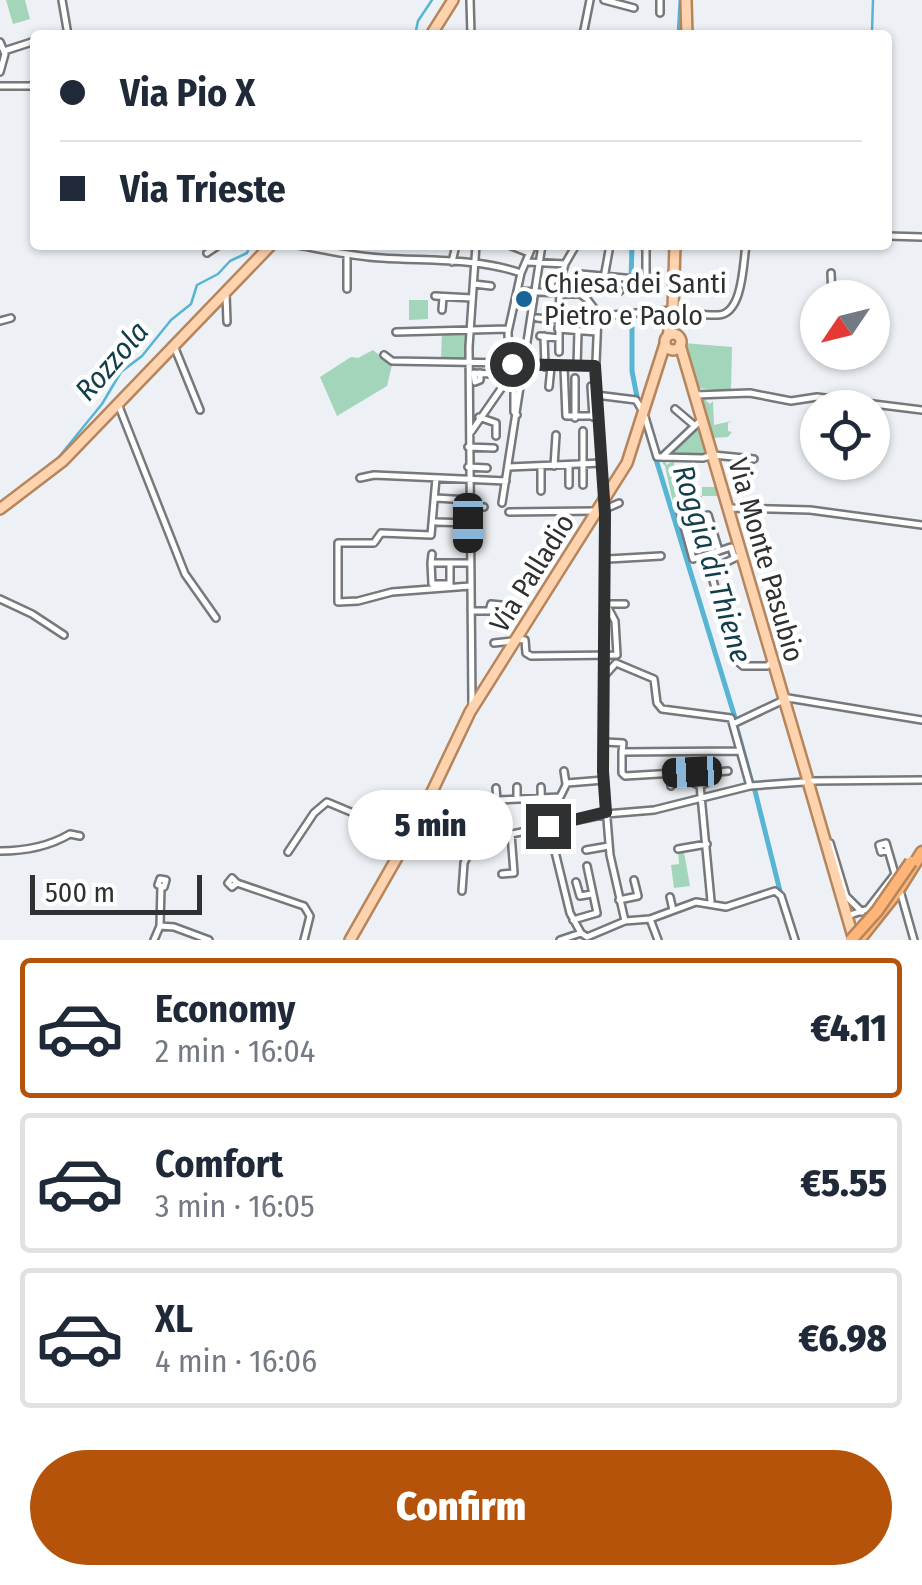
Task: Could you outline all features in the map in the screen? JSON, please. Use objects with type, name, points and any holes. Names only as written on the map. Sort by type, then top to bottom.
[{"type":"highway","points":[[913,863],[922,843]]},
{"type":"highway","points":[[854,938],[922,852]]},
{"type":"main road","points":[[434,30],[453,0]]},
{"type":"main road","points":[[686,0],[687,30]]},
{"type":"main road","points":[[0,509],[63,462],[266,250]]},
{"type":"main road","points":[[674,250],[674,330]]},
{"type":"main road","name":"Via Palladio","points":[[350,940],[412,831],[476,695],[516,640],[628,463],[661,358],[674,330]]},
{"type":"main road","name":"Via Monte Pasubio","points":[[674,330],[709,456],[728,508],[738,558],[854,938]]},
{"type":"street","points":[[62,0],[67,30]]},
{"type":"street","points":[[470,0],[471,30]]},
{"type":"street","points":[[585,30],[590,0]]},
{"type":"street","points":[[604,0],[634,8]]},
{"type":"street","points":[[660,0],[660,12]]},
{"type":"street","points":[[0,42],[4,51],[0,72]]},
{"type":"street","points":[[4,51],[30,43]]},
{"type":"street","points":[[0,86],[30,86]]},
{"type":"street","points":[[892,236],[922,237]]},
{"type":"street","points":[[206,253],[211,250]]},
{"type":"street","points":[[325,250],[521,273]]},
{"type":"street","points":[[346,250],[347,289]]},
{"type":"street","points":[[452,262],[455,250]]},
{"type":"street","points":[[476,250],[468,362],[472,381],[468,523],[476,695]]},
{"type":"street","points":[[520,250],[530,254]]},
{"type":"street","points":[[472,423],[502,389],[510,366],[509,329],[521,273],[531,250]]},
{"type":"street","points":[[502,503],[541,250]]},
{"type":"street","points":[[559,352],[559,296],[565,264],[573,250]]},
{"type":"street","points":[[609,250],[602,289],[620,291]]},
{"type":"street","points":[[646,250],[646,281]]},
{"type":"street","points":[[518,291],[584,296],[598,315],[674,330],[679,312],[720,315],[730,310],[736,300],[745,250]]},
{"type":"street","points":[[526,262],[565,264]]},
{"type":"street","points":[[832,273],[832,280]]},
{"type":"street","points":[[580,274],[658,281]]},
{"type":"street","points":[[474,284],[490,286]]},
{"type":"street","points":[[674,288],[699,289]]},
{"type":"street","points":[[226,293],[227,322]]},
{"type":"street","points":[[442,310],[439,296],[472,298]]},
{"type":"street","points":[[598,315],[593,386],[602,464],[606,559],[604,780],[609,846],[624,920]]},
{"type":"street","points":[[0,321],[11,318]]},
{"type":"street","points":[[537,318],[557,320]]},
{"type":"street","points":[[396,332],[509,329]]},
{"type":"street","points":[[576,366],[578,331]]},
{"type":"street","points":[[549,387],[542,336],[597,332]]},
{"type":"street","points":[[174,346],[200,410]]},
{"type":"street","points":[[384,355],[392,361],[595,366]]},
{"type":"street","points":[[472,381],[477,373],[510,366]]},
{"type":"street","points":[[531,376],[532,366]]},
{"type":"street","points":[[564,366],[565,414],[575,418],[595,416]]},
{"type":"street","points":[[575,418],[575,382],[593,386]]},
{"type":"street","points":[[593,386],[595,416]]},
{"type":"street","points":[[514,393],[517,415]]},
{"type":"street","points":[[695,395],[750,393],[792,401],[817,396],[922,410]]},
{"type":"street","points":[[596,395],[638,401],[657,457],[754,459]]},
{"type":"street","points":[[118,404],[185,574],[216,618]]},
{"type":"street","points":[[662,458],[699,422],[675,409]]},
{"type":"street","points":[[472,423],[496,422],[496,434],[484,433]]},
{"type":"street","points":[[583,431],[583,485]]},
{"type":"street","points":[[554,466],[556,436]]},
{"type":"street","points":[[468,446],[494,448]]},
{"type":"street","points":[[508,467],[602,464]]},
{"type":"street","points":[[569,466],[569,486]]},
{"type":"street","points":[[468,467],[488,468]]},
{"type":"street","points":[[540,491],[542,467]]},
{"type":"street","points":[[360,478],[506,481]]},
{"type":"street","points":[[436,478],[430,536],[381,533],[374,543],[338,543],[338,602],[392,592],[470,586]]},
{"type":"street","points":[[436,498],[484,507]]},
{"type":"street","points":[[509,512],[602,507],[619,502]]},
{"type":"street","points":[[678,508],[693,559],[731,548],[738,558],[711,568]]},
{"type":"street","points":[[728,508],[810,510],[922,525]]},
{"type":"street","points":[[682,521],[708,514],[718,551]]},
{"type":"street","points":[[436,522],[468,523]]},
{"type":"street","points":[[688,540],[713,533]]},
{"type":"street","points":[[432,554],[432,584],[450,584],[450,564]]},
{"type":"street","points":[[706,555],[738,665],[771,666]]},
{"type":"street","points":[[606,559],[661,556]]},
{"type":"street","points":[[431,563],[469,563]]},
{"type":"street","points":[[0,599],[64,635]]},
{"type":"street","points":[[471,611],[489,611],[491,604],[501,605]]},
{"type":"street","points":[[606,604],[625,604]]},
{"type":"street","points":[[606,604],[615,618],[616,659],[606,675]]},
{"type":"street","points":[[494,643],[525,640],[530,656],[605,655],[656,680],[659,708],[726,715],[734,724],[750,786]]},
{"type":"street","points":[[734,724],[784,699],[922,720]]},
{"type":"street","points":[[604,742],[621,742],[622,778],[692,772]]},
{"type":"street","points":[[622,752],[740,751]]},
{"type":"street","points":[[698,752],[699,765]]},
{"type":"street","points":[[699,765],[706,765],[708,773],[707,783],[700,785],[693,783],[692,772],[693,766],[699,765]]},
{"type":"street","points":[[497,802],[563,796],[564,771]]},
{"type":"street","points":[[708,773],[728,771]]},
{"type":"street","points":[[670,772],[671,786]]},
{"type":"street","points":[[566,784],[604,780]]},
{"type":"street","points":[[288,852],[326,802],[346,812],[448,841],[474,842],[606,814],[654,810],[750,786],[922,780]]},
{"type":"street","points":[[700,785],[712,904]]},
{"type":"street","points":[[517,786],[517,799]]},
{"type":"street","points":[[541,786],[545,827],[574,920],[585,937]]},
{"type":"street","points":[[496,788],[496,837]]},
{"type":"street","points":[[0,851],[55,843],[70,834],[80,836]]},
{"type":"street","points":[[502,874],[514,872],[510,834]]},
{"type":"street","points":[[462,891],[464,864],[474,842]]},
{"type":"street","points":[[512,844],[523,842]]},
{"type":"street","points":[[830,843],[846,896],[862,912],[854,938]]},
{"type":"street","points":[[678,849],[707,844]]},
{"type":"street","points":[[586,850],[609,846]]},
{"type":"street","points":[[847,916],[868,909],[895,874],[888,850]]},
{"type":"street","points":[[574,920],[596,914],[587,866]]},
{"type":"street","points":[[619,900],[638,896],[634,880]]},
{"type":"street","points":[[237,882],[304,906],[310,922],[304,940]]},
{"type":"street","points":[[576,882],[580,896],[593,894]]},
{"type":"street","points":[[154,940],[160,926],[162,887]]},
{"type":"street","points":[[560,940],[585,937],[624,920],[650,919],[696,902],[731,906],[775,892],[796,940]]},
{"type":"street","points":[[901,894],[914,940]]},
{"type":"street","points":[[670,896],[674,910]]},
{"type":"street","points":[[650,919],[658,940]]},
{"type":"street","points":[[160,926],[209,940]]},
{"type":"green space","points":[[6,0],[25,0],[30,19],[13,24]]},
{"type":"green space","points":[[409,300],[428,300],[428,319],[409,320]]},
{"type":"green space","points":[[467,331],[466,360],[441,360],[442,332]]},
{"type":"green space","points":[[683,343],[732,347],[731,391],[696,388]]},
{"type":"green space","points":[[373,350],[392,365],[387,386],[337,416],[320,377],[351,357],[358,358]]},
{"type":"green space","points":[[701,396],[710,404],[713,401],[714,425],[732,421],[728,423],[728,431],[732,432],[728,437],[710,438]]},
{"type":"green space","points":[[700,422],[705,454],[666,456]]},
{"type":"green space","points":[[660,460],[666,460],[666,465],[674,461],[676,500],[702,496],[702,503],[679,506],[692,559],[689,560],[670,504],[673,503],[665,466]]},
{"type":"green space","points":[[702,487],[716,487],[719,496],[702,496]]},
{"type":"green space","points":[[678,852],[684,852],[690,886],[674,888],[671,865],[679,864]]},
{"type":"waterway","name":"Rozzola","points":[[416,30],[432,0]]},
{"type":"waterway","name":"Roggia di Thiene","points":[[679,30],[681,0]]},
{"type":"waterway","points":[[872,30],[873,0]]},
{"type":"waterway","name":"Rozzola","points":[[54,463],[102,404],[121,372],[142,356],[171,320],[191,304],[197,285],[248,250]]},
{"type":"waterway","name":"Roggia di Thiene","points":[[631,280],[632,250]]},
{"type":"waterway","name":"Roggia di Thiene","points":[[632,319],[632,371],[637,397]]},
{"type":"waterway","name":"Roggia di Thiene","points":[[655,456],[736,721]]},
{"type":"waterway","name":"Rozzola","points":[[0,502],[28,483]]},
{"type":"waterway","name":"Roggia di Thiene","points":[[736,725],[752,783]]},
{"type":"waterway","name":"Roggia di Thiene","points":[[754,787],[781,895]]},
{"type":"place","name":"Chiesa dei Santi Pietro e Paolo","points":[[524,299]]},
{"type":"route","points":[[512,364],[595,366],[606,550],[606,814],[548,826]]}]
